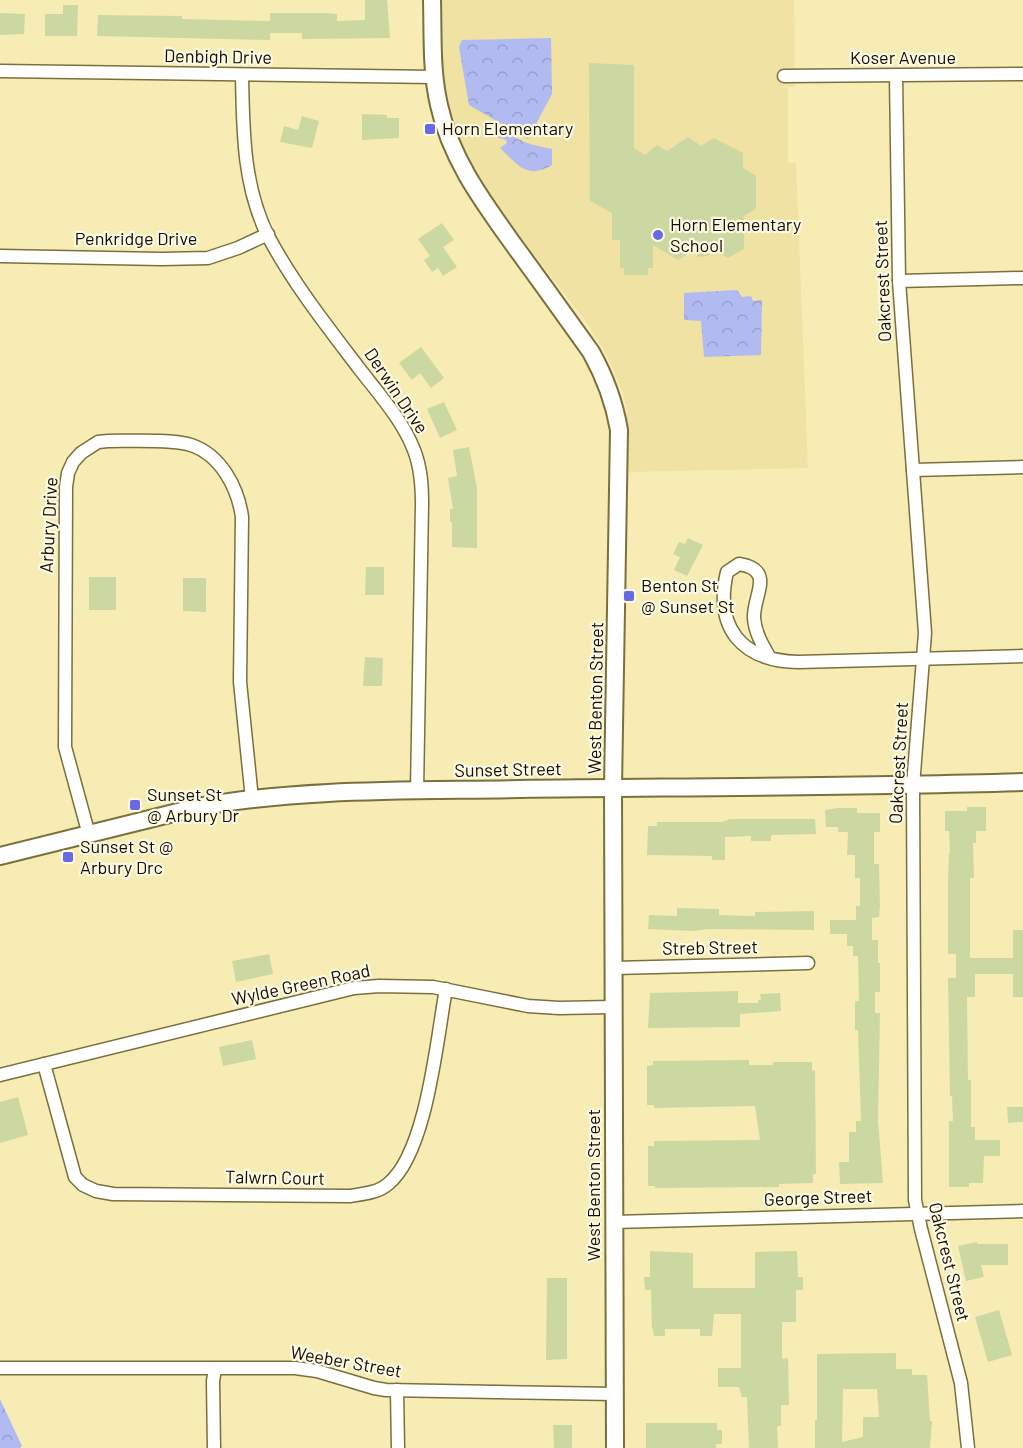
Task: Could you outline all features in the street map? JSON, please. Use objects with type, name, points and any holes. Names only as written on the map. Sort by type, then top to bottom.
[{"type":"street","name":"West Benton Street","points":[[432,0],[438,104],[458,160],[474,189],[591,352],[603,374],[613,402],[619,430],[613,788],[615,1448]]},
{"type":"street","name":"Denbigh Drive","points":[[0,71],[435,77]]},
{"type":"street","name":"Koser Avenue","points":[[784,76],[1023,74]]},
{"type":"street","name":"Derwin Drive","points":[[242,75],[247,166],[251,190],[268,234],[308,302],[390,407],[413,447],[419,465],[422,504],[417,791]]},
{"type":"street","name":"Oakcrest Street","points":[[896,76],[899,281],[925,607],[924,658],[913,786],[915,1200],[961,1383],[968,1448]]},
{"type":"street","name":"Penkridge Drive","points":[[0,255],[208,258],[238,248],[268,234]]},
{"type":"street","points":[[899,281],[1023,278]]},
{"type":"street","name":"Arbury Drive","points":[[89,835],[65,747],[65,518],[68,473],[81,453],[98,442],[190,444],[214,459],[233,487],[242,517],[240,682],[252,799]]},
{"type":"street","points":[[913,470],[1023,467]]},
{"type":"street","points":[[770,658],[755,627],[753,615],[760,588],[760,578],[756,569],[739,564],[727,572],[724,592],[725,617],[729,628],[744,647],[770,658],[783,662],[798,662],[1023,656]]},
{"type":"street","name":"Sunset Street","points":[[0,856],[198,807],[282,796],[417,791],[913,786],[1023,782]]},
{"type":"street","name":"Streb Street","points":[[614,968],[808,963]]},
{"type":"street","name":"Wylde Green Road","points":[[0,1074],[354,988],[413,986],[446,989],[528,1006],[613,1007]]},
{"type":"street","name":"Talwrn Court","points":[[44,1064],[75,1177],[83,1185],[96,1191],[150,1196],[350,1196],[375,1191],[388,1185],[399,1173],[408,1157],[422,1118],[446,989]]},
{"type":"street","name":"George Street","points":[[614,1222],[1023,1211]]},
{"type":"street","name":"Weeber Street","points":[[0,1368],[295,1368],[337,1376],[374,1388],[397,1390],[615,1394]]},
{"type":"street","points":[[214,1448],[213,1381],[215,1369]]},
{"type":"street","points":[[397,1390],[398,1448]]},
{"type":"shaded area","name":"Horn Elementary School","points":[[441,0],[794,0],[795,87],[788,87],[788,163],[796,163],[808,468],[628,472],[627,413],[623,393],[607,355],[587,323],[488,195],[462,147],[446,93],[441,56]]},
{"type":"green space","points":[[551,38],[552,94],[528,139],[469,105],[459,47],[462,40]]},
{"type":"green space","points":[[503,126],[519,139],[552,149],[552,165],[529,171],[518,165],[500,148],[507,143],[506,140],[494,136],[498,127]]},
{"type":"green space","points":[[737,290],[742,297],[751,296],[753,301],[762,300],[761,355],[704,357],[701,321],[684,320],[684,293]]},
{"type":"green space","points":[[0,1399],[22,1446],[20,1448],[0,1448]]},
{"type":"building","points":[[365,0],[387,0],[390,38],[302,39],[302,33],[270,33],[270,40],[97,36],[98,15],[182,16],[182,19],[270,21],[270,13],[323,13],[337,14],[337,21],[365,20]]},
{"type":"building","points":[[63,5],[78,5],[77,36],[45,36],[45,14],[63,14]]},
{"type":"building","points":[[0,13],[25,14],[24,34],[0,35]]},
{"type":"building","name":"Horn Elementary School","points":[[589,63],[634,65],[634,148],[645,155],[657,145],[667,151],[688,137],[701,146],[714,138],[743,153],[743,168],[756,176],[756,209],[744,216],[744,249],[728,258],[709,246],[709,256],[697,257],[697,248],[678,260],[653,245],[653,268],[648,268],[648,275],[624,275],[624,268],[620,268],[620,240],[612,240],[612,213],[590,201]]},
{"type":"building","points":[[362,114],[399,118],[399,138],[362,140]]},
{"type":"building","points":[[302,116],[319,121],[312,148],[280,142],[284,126],[298,130]]},
{"type":"building","points":[[442,223],[454,240],[443,247],[457,267],[443,276],[438,268],[432,272],[424,260],[430,256],[418,239]]},
{"type":"building","points":[[421,347],[444,378],[431,388],[420,373],[412,380],[399,363]]},
{"type":"building","points":[[444,402],[457,430],[440,438],[427,409]]},
{"type":"building","points":[[469,447],[477,488],[477,548],[452,547],[450,509],[453,509],[448,478],[457,476],[453,450]]},
{"type":"building","points":[[688,538],[703,545],[687,576],[674,570],[680,557],[673,554],[679,542],[685,544]]},
{"type":"building","points":[[366,567],[384,567],[384,595],[365,595]]},
{"type":"building","points":[[89,577],[116,577],[116,610],[89,610]]},
{"type":"building","points":[[183,578],[206,578],[206,612],[183,611]]},
{"type":"building","points":[[365,657],[383,658],[382,686],[363,686]]},
{"type":"building","points":[[967,807],[986,807],[986,831],[976,831],[976,843],[973,843],[974,878],[970,878],[970,958],[1013,958],[1013,930],[1023,930],[1023,997],[1013,997],[1013,974],[975,974],[975,997],[967,997],[971,1127],[975,1127],[975,1140],[1000,1140],[1000,1156],[984,1156],[983,1183],[969,1183],[969,1187],[949,1187],[949,1121],[953,1121],[952,1096],[950,1096],[948,978],[956,978],[956,954],[948,954],[950,853],[949,831],[945,831],[945,811],[967,811]]},
{"type":"building","points":[[857,808],[857,813],[880,813],[880,832],[874,832],[874,864],[879,864],[880,905],[879,917],[872,918],[872,940],[878,940],[878,963],[880,963],[880,992],[875,992],[875,1013],[880,1013],[878,1121],[883,1183],[840,1184],[839,1162],[849,1162],[849,1132],[856,1132],[856,1121],[861,1121],[858,1030],[855,1030],[855,1001],[859,1001],[858,956],[853,956],[853,946],[847,946],[847,934],[830,934],[830,920],[856,920],[856,906],[860,906],[860,878],[855,878],[855,855],[847,855],[848,832],[838,832],[838,827],[826,827],[825,810]]},
{"type":"building","points":[[730,819],[815,819],[816,834],[771,835],[771,841],[751,841],[751,836],[725,837],[725,860],[712,860],[712,856],[647,855],[648,826],[657,826],[657,822],[722,822]]},
{"type":"building","points":[[677,908],[719,909],[719,915],[755,916],[755,912],[814,911],[814,930],[648,929],[649,915],[677,916]]},
{"type":"building","points":[[269,954],[273,974],[236,982],[232,961]]},
{"type":"building","points":[[738,991],[738,1003],[758,1003],[758,1000],[761,1000],[760,994],[780,993],[781,1011],[740,1014],[740,1027],[648,1028],[650,993]]},
{"type":"building","points":[[252,1040],[256,1059],[223,1066],[219,1047]]},
{"type":"building","points":[[749,1060],[749,1065],[773,1065],[773,1062],[812,1062],[812,1071],[815,1070],[816,1174],[813,1174],[813,1183],[779,1184],[779,1187],[655,1188],[655,1186],[648,1186],[648,1146],[654,1146],[654,1141],[760,1140],[755,1106],[654,1108],[654,1105],[647,1105],[647,1066],[653,1065],[653,1061]]},
{"type":"building","points":[[18,1097],[28,1135],[0,1143],[0,1102]]},
{"type":"building","points":[[1007,1107],[1023,1107],[1023,1122],[1008,1123]]},
{"type":"building","points":[[977,1242],[977,1244],[1008,1244],[1008,1265],[981,1265],[984,1277],[966,1281],[958,1246]]},
{"type":"building","points":[[650,1251],[693,1253],[693,1288],[755,1288],[755,1252],[797,1251],[798,1277],[803,1277],[803,1290],[796,1290],[796,1322],[782,1322],[782,1359],[788,1358],[789,1405],[781,1405],[781,1426],[777,1426],[778,1448],[749,1448],[747,1397],[742,1397],[739,1387],[718,1387],[718,1368],[741,1368],[741,1314],[714,1314],[712,1336],[700,1336],[700,1329],[665,1329],[665,1336],[654,1336],[651,1290],[645,1290],[644,1277],[650,1277]]},
{"type":"building","points":[[547,1278],[567,1278],[567,1359],[546,1360]]},
{"type":"building","points":[[999,1310],[1012,1355],[988,1362],[975,1317]]},
{"type":"building","points":[[896,1353],[896,1369],[912,1369],[912,1375],[927,1375],[930,1421],[932,1421],[930,1448],[815,1448],[817,1354]],"holes":[[[843,1389],[877,1389],[879,1417],[863,1417],[863,1437],[842,1442]]]},
{"type":"building","points":[[646,1423],[717,1423],[717,1430],[722,1430],[722,1444],[716,1444],[716,1448],[646,1448]]},
{"type":"building","points":[[553,1425],[572,1425],[572,1448],[554,1448]]},
{"type":"place","name":"Horn Elementary","points":[[430,129]]},
{"type":"place","name":"Horn Elementary School","points":[[658,235]]},
{"type":"place","name":"Benton St @ Sunset St","points":[[629,596]]},
{"type":"place","name":"Sunset St @ Arbury Dr","points":[[135,805]]},
{"type":"place","name":"Sunset St @ Arbury Drc","points":[[68,857]]}]
